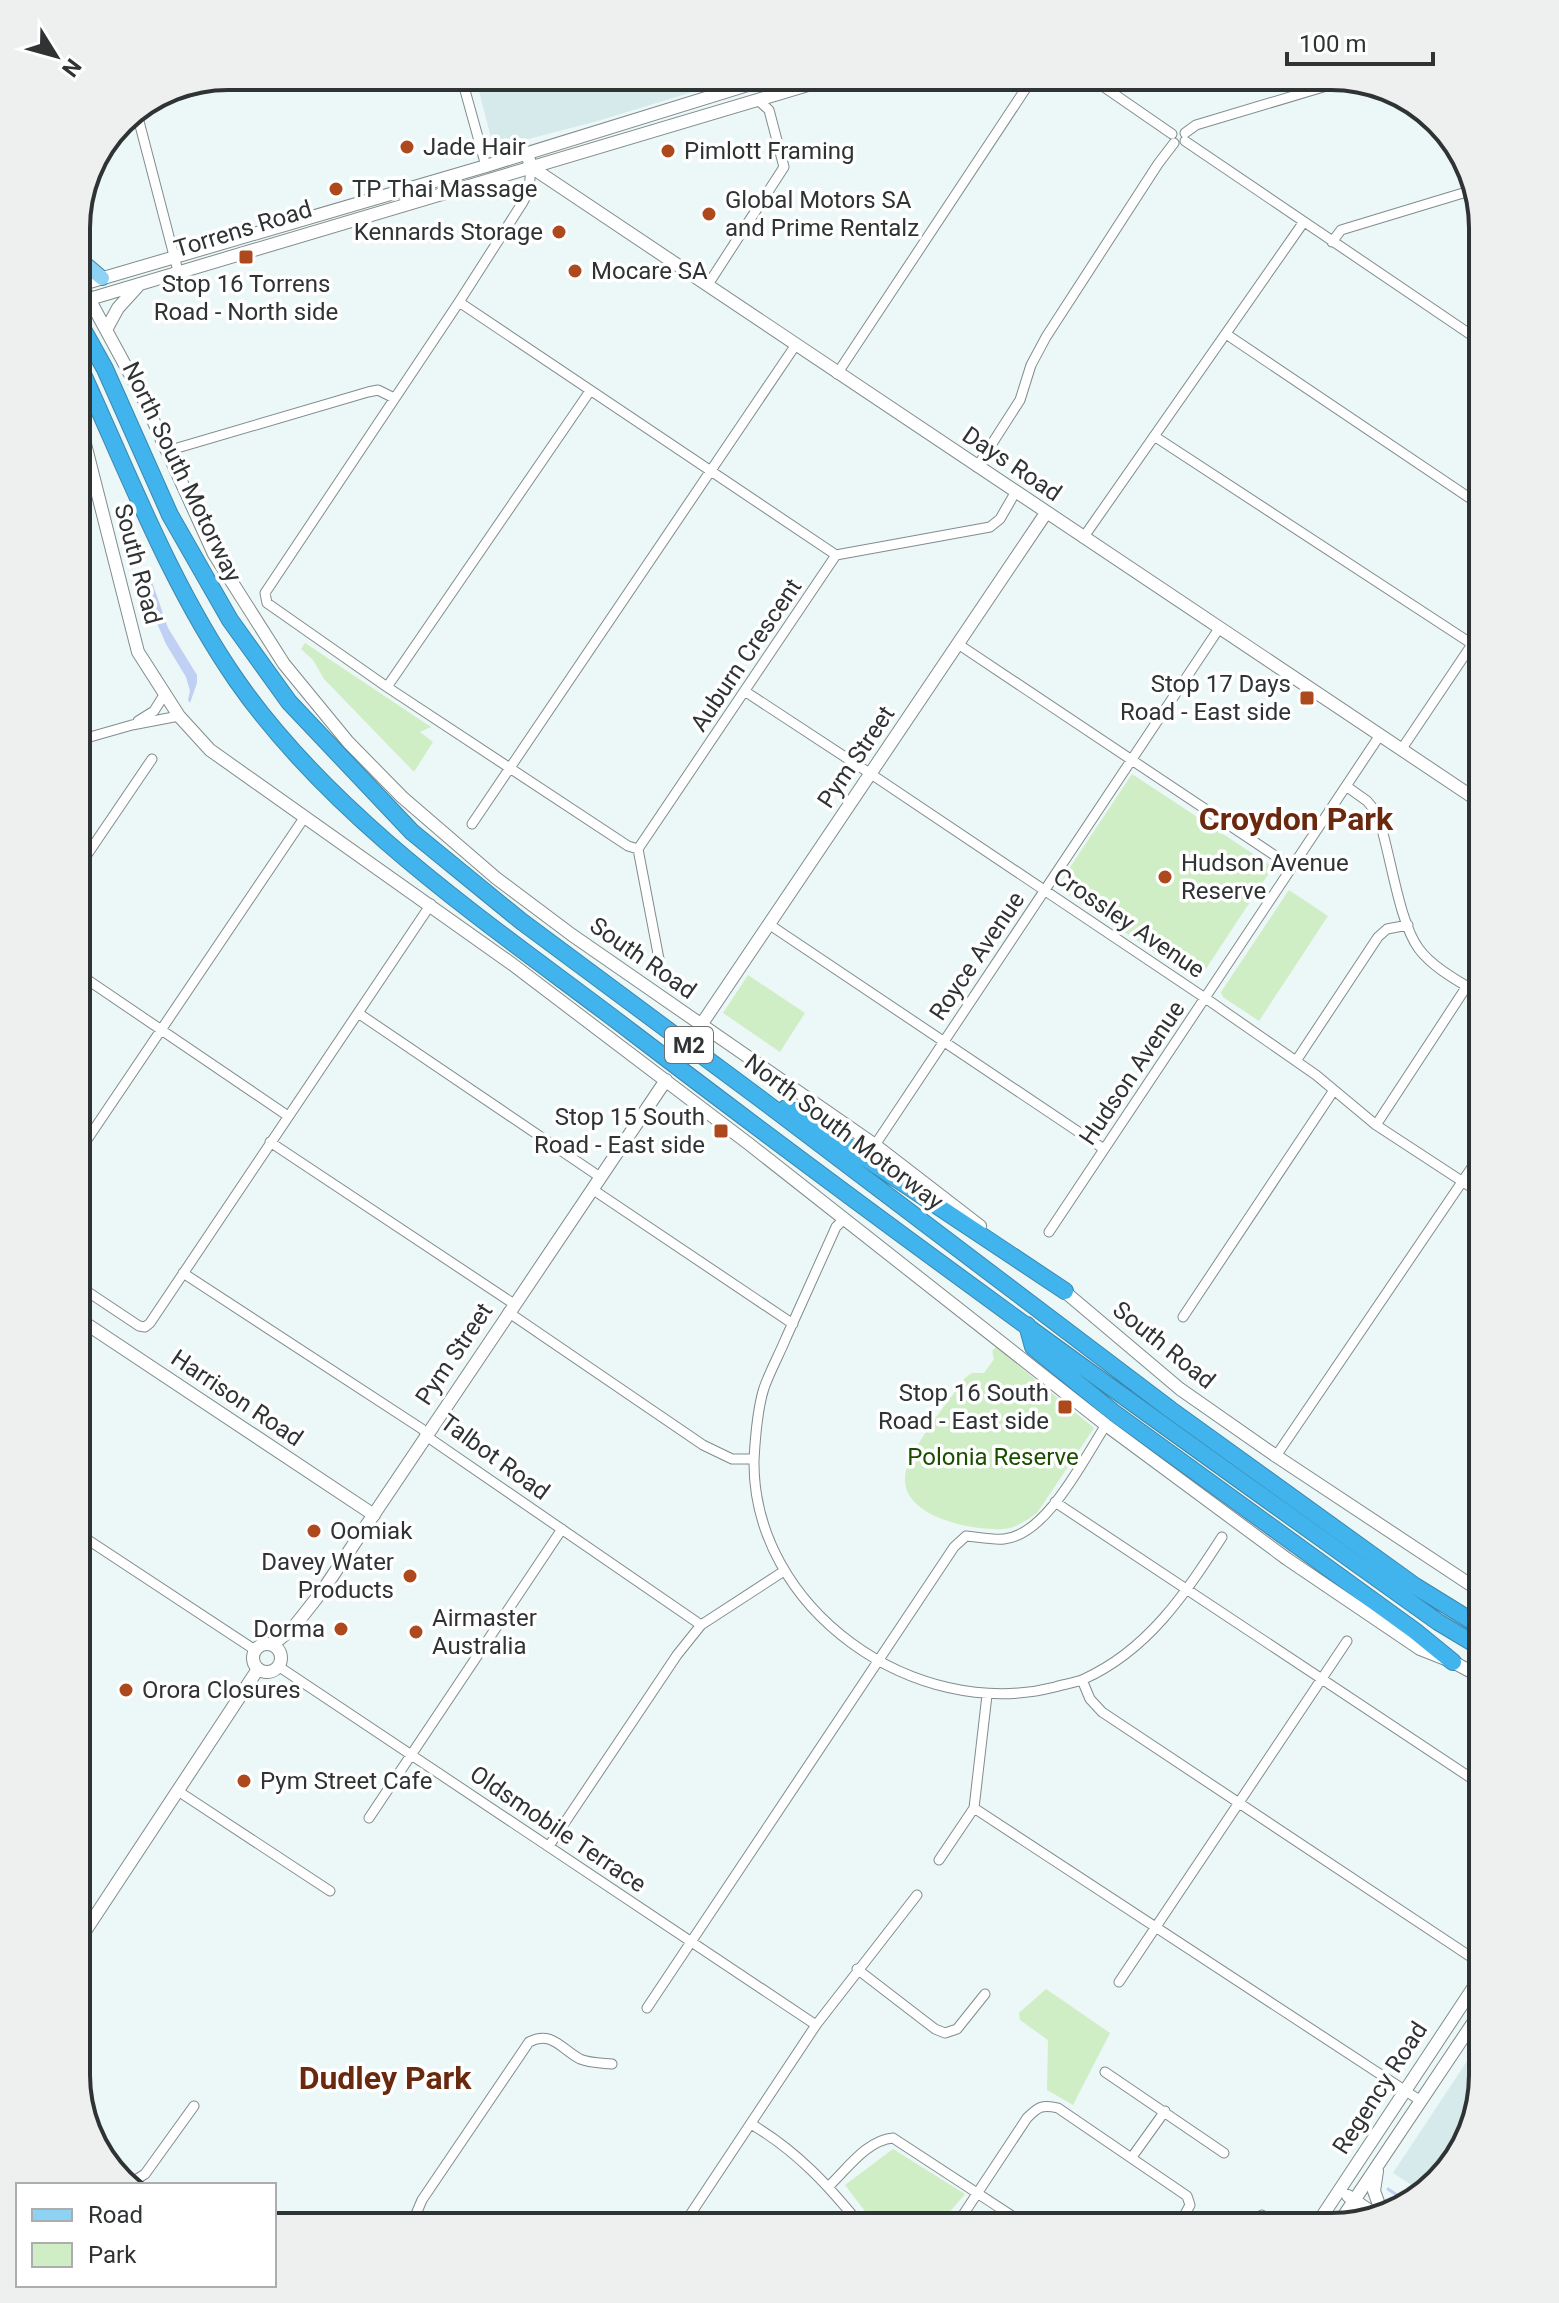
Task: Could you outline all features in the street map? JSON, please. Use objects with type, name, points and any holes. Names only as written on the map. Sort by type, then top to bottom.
[{"type":"highway","name":"North South Motorway","points":[[90,342],[170,515],[204,578],[259,662],[298,712],[384,805],[461,874],[1194,1427],[1415,1586],[1469,1620]]},
{"type":"highway","name":"North South Motorway","points":[[90,389],[191,606],[238,682],[278,732],[329,787],[398,853],[737,1112],[1262,1497],[1469,1641]]},
{"type":"highway","points":[[758,1097],[799,1114],[1065,1291]]},
{"type":"highway","points":[[1027,1325],[1033,1347],[1113,1412],[1415,1631],[1453,1662]]},
{"type":"main road","name":"Torrens Road","points":[[90,280],[486,166],[732,90]]},
{"type":"main road","name":"Torrens Road","points":[[90,299],[792,90]]},
{"type":"main road","points":[[527,153],[531,167]]},
{"type":"main road","name":"Days Road","points":[[531,167],[1218,630],[1469,795]]},
{"type":"main road","points":[[90,268],[102,278]]},
{"type":"main road","points":[[106,330],[125,298],[144,282]]},
{"type":"main road","name":"South Road","points":[[90,311],[106,330],[214,554],[241,599],[284,664],[348,742],[402,797],[496,878],[572,935],[875,1145],[1065,1291],[1180,1389],[1469,1584]]},
{"type":"main road","name":"South Road","points":[[90,468],[138,652],[179,716],[210,750],[512,964],[666,1080],[1106,1425],[1287,1559],[1420,1649],[1469,1671]]},
{"type":"main road","name":"Pym Street","points":[[701,1025],[1046,513]]},
{"type":"main road","name":"Pym Street","points":[[272,1645],[303,1616],[374,1515],[666,1080]]},
{"type":"main road","name":"Harrison Road","points":[[90,1326],[374,1515]]},
{"type":"main road","points":[[262,1645],[272,1645],[280,1655],[278,1666],[268,1672],[258,1669],[253,1662],[255,1650],[262,1645]]},
{"type":"main road","points":[[90,1924],[258,1669]]},
{"type":"main road","name":"Regency Road","points":[[1324,2213],[1469,1993]]},
{"type":"main road","points":[[1461,2005],[1469,2004]]},
{"type":"main road","name":"Regency Road","points":[[1346,2212],[1469,2034]]},
{"type":"main road","points":[[1379,2164],[1374,2191],[1379,2204]]},
{"type":"main road","points":[[1339,2190],[1366,2208]]},
{"type":"street","points":[[465,90],[486,166]]},
{"type":"street","points":[[837,374],[1025,90]]},
{"type":"street","points":[[1109,90],[1469,334]]},
{"type":"street","points":[[977,467],[1020,400],[1031,365],[1046,337],[1158,164],[1179,138],[1196,125],[1313,90]]},
{"type":"street","points":[[707,286],[784,167],[769,110],[758,100]]},
{"type":"street","points":[[140,122],[178,271]]},
{"type":"street","points":[[531,167],[529,190],[523,202],[264,598],[387,687],[628,846],[638,849],[659,959]]},
{"type":"street","points":[[1332,242],[1341,230],[1464,193]]},
{"type":"street","points":[[1083,538],[1303,223]]},
{"type":"street","points":[[459,302],[836,555],[990,527],[1000,519],[1015,493]]},
{"type":"street","points":[[1226,334],[1469,498]]},
{"type":"street","points":[[472,824],[795,346]]},
{"type":"street","points":[[167,451],[368,392],[378,390],[394,398]]},
{"type":"street","points":[[387,687],[590,391]]},
{"type":"street","points":[[1154,436],[1469,642]]},
{"type":"street","name":"Auburn Crescent","points":[[638,849],[836,555]]},
{"type":"street","name":"Royce Avenue","points":[[875,1145],[1218,630]]},
{"type":"street","points":[[958,644],[1292,867]]},
{"type":"street","points":[[1401,750],[1469,648]]},
{"type":"street","name":"Crossley Avenue","points":[[746,692],[1296,1061],[1376,1125],[1469,1186]]},
{"type":"street","points":[[132,725],[154,711],[164,695]]},
{"type":"street","points":[[90,737],[179,716]]},
{"type":"street","name":"Hudson Avenue","points":[[1049,1232],[1380,735]]},
{"type":"street","points":[[90,850],[152,759]]},
{"type":"street","points":[[1346,786],[1367,801],[1377,813],[1417,947],[1467,986],[1376,1125]]},
{"type":"street","points":[[90,1135],[304,818]]},
{"type":"street","points":[[90,1293],[139,1326],[145,1327],[156,1316],[431,904]]},
{"type":"street","points":[[770,925],[1104,1149]]},
{"type":"street","points":[[1296,1061],[1378,937],[1387,929],[1408,925]]},
{"type":"street","points":[[90,981],[288,1116]]},
{"type":"street","points":[[358,1013],[600,1177]]},
{"type":"street","points":[[1183,1317],[1334,1090]]},
{"type":"street","points":[[270,1142],[703,1445],[732,1459],[754,1459]]},
{"type":"street","points":[[1276,1456],[1469,1172]]},
{"type":"street","points":[[592,1189],[793,1324]]},
{"type":"street","points":[[844,1219],[836,1227],[764,1389],[754,1459],[756,1498],[769,1541],[784,1571],[805,1599],[837,1631],[880,1661],[930,1684],[987,1695],[1031,1693],[1082,1680],[1134,1648],[1167,1615],[1222,1537]]},
{"type":"street","name":"Talbot Road","points":[[183,1273],[422,1429],[701,1625]]},
{"type":"street","points":[[647,2008],[960,1540],[966,1536],[1005,1539],[1020,1534],[1041,1520],[1106,1425]]},
{"type":"street","points":[[1055,1502],[1469,1777]]},
{"type":"street","points":[[369,1818],[562,1529]]},
{"type":"street","points":[[90,1541],[255,1650]]},
{"type":"street","points":[[549,1846],[677,1655],[701,1625],[784,1571]]},
{"type":"street","points":[[1119,1982],[1347,1641]]},
{"type":"street","name":"Oldsmobile Terrace","points":[[278,1666],[816,2025]]},
{"type":"street","points":[[1082,1680],[1090,1699],[1102,1712],[1469,1956]]},
{"type":"street","points":[[939,1860],[974,1808],[987,1695]]},
{"type":"street","points":[[178,1791],[330,1891]]},
{"type":"street","points":[[974,1808],[1421,2101]]},
{"type":"street","points":[[691,2213],[816,2025],[917,1895]]},
{"type":"street","points":[[857,1969],[935,2029],[945,2033],[957,2029],[985,1994]]},
{"type":"street","points":[[416,2213],[422,2200],[529,2042],[540,2036],[550,2038],[583,2061],[612,2064]]},
{"type":"street","points":[[1105,2072],[1224,2153]]},
{"type":"street","points":[[964,2213],[1037,2107],[1047,2105],[1058,2108],[1187,2196],[1190,2205],[1186,2213]]},
{"type":"street","points":[[137,2179],[145,2174],[194,2106]]},
{"type":"street","points":[[1132,2157],[1165,2111]]},
{"type":"street","points":[[751,2124],[780,2141],[829,2186],[851,2213]]},
{"type":"street","points":[[829,2186],[871,2146],[882,2139],[893,2138],[1008,2213]]},
{"type":"shaded area","points":[[479,90],[699,90],[594,122],[497,147],[493,145]]},
{"type":"shaded area","points":[[1469,2058],[1468,2093],[1459,2128],[1451,2144],[1429,2173],[1413,2186],[1393,2173]]},
{"type":"green space","points":[[305,643],[431,727],[420,732],[433,742],[414,772],[324,679],[313,660],[301,649]]},
{"type":"green space","name":"Hudson Avenue Reserve","points":[[1132,774],[1273,867],[1198,981],[1057,887]]},
{"type":"green space","points":[[1289,890],[1328,916],[1259,1021],[1223,997],[1221,992]]},
{"type":"green space","points":[[748,975],[805,1013],[780,1052],[723,1013]]},
{"type":"green space","name":"Polonia Reserve","points":[[996,1347],[1094,1428],[1037,1513],[1004,1529],[959,1524],[927,1512],[915,1503],[907,1491],[905,1478],[907,1467],[929,1427],[965,1378],[972,1373],[984,1373],[994,1359],[992,1351]]},
{"type":"green space","points":[[1046,1989],[1110,2033],[1073,2105],[1047,2090],[1048,2040],[1020,2020],[1019,2013]]},
{"type":"green space","points":[[893,2149],[965,2194],[949,2213],[866,2213],[845,2185]]},
{"type":"water","points":[[151,579],[168,628],[197,675],[190,703],[186,677],[166,644],[139,582]]},
{"type":"waterway","points":[[1388,2189],[1398,2196]]},
{"type":"place","name":"Jade Hair","points":[[407,147]]},
{"type":"place","name":"Pimlott Framing","points":[[668,151]]},
{"type":"place","name":"TP Thai Massage","points":[[336,189]]},
{"type":"place","name":"Global Motors SA and Prime Rentalz","points":[[709,214]]},
{"type":"place","name":"Kennards Storage","points":[[559,232]]},
{"type":"place","name":"Stop 16 Torrens Road - North side","points":[[246,257]]},
{"type":"place","name":"Mocare SA","points":[[575,271]]},
{"type":"place","name":"Stop 17 Days Road - East side","points":[[1307,698]]},
{"type":"place","name":"Hudson Avenue Reserve","points":[[1165,877]]},
{"type":"place","name":"Stop 15 South Road - East side","points":[[721,1131]]},
{"type":"place","name":"Stop 16 South Road - East side","points":[[1065,1407]]},
{"type":"place","name":"Oomiak","points":[[314,1531]]},
{"type":"place","name":"Davey Water Products","points":[[410,1576]]},
{"type":"place","name":"Dorma","points":[[341,1629]]},
{"type":"place","name":"Airmaster Australia","points":[[416,1632]]},
{"type":"place","name":"Orora Closures","points":[[126,1690]]},
{"type":"place","name":"Pym Street Cafe","points":[[244,1781]]},
{"type":"district","name":"Croydon Park","points":[[1296,819]]},
{"type":"district","name":"Dudley Park","points":[[385,2078]]}]
